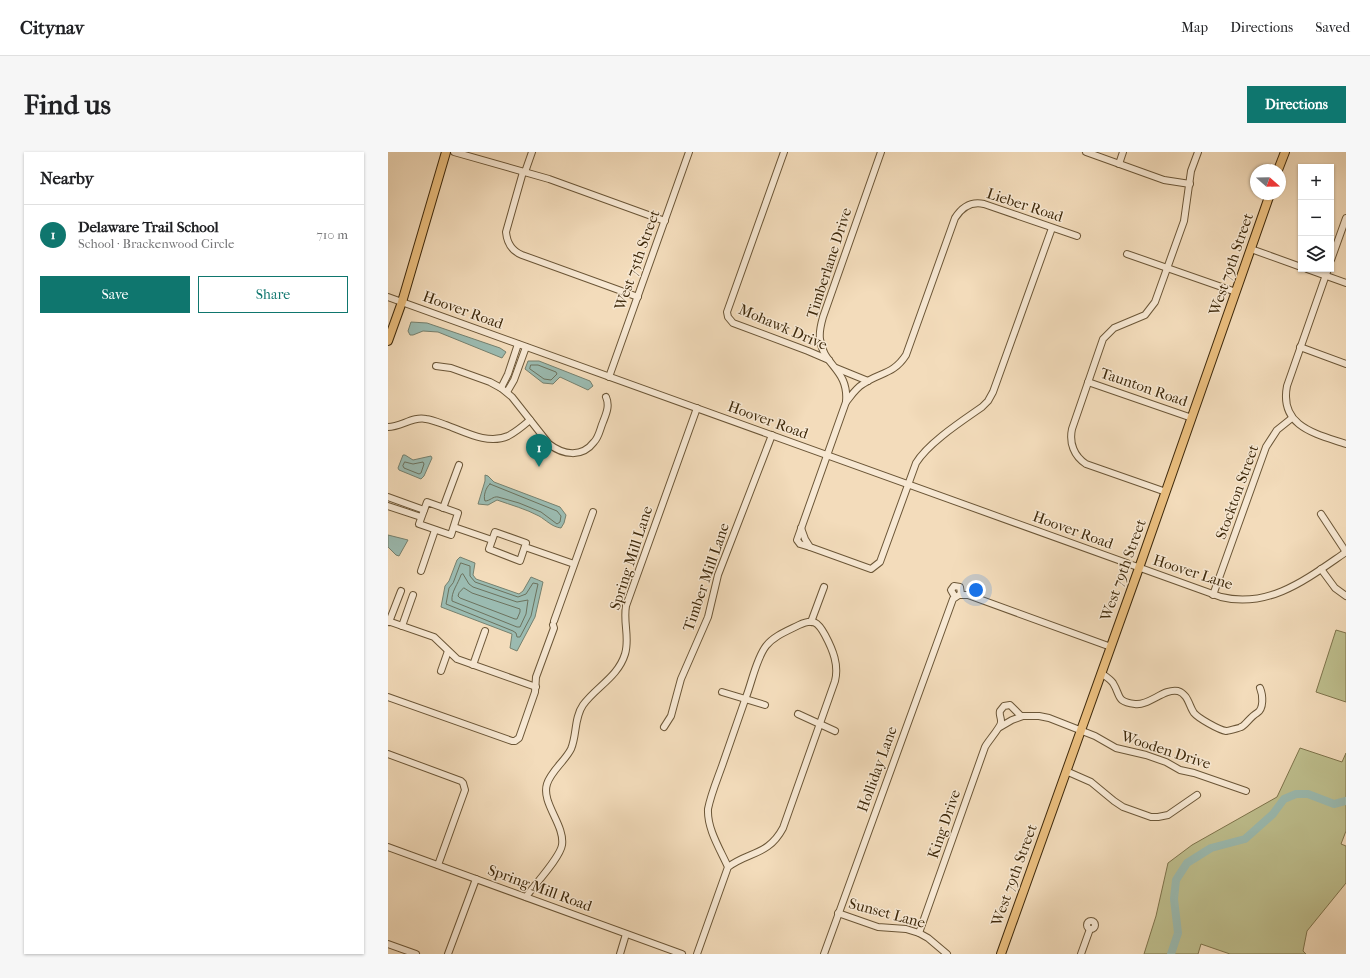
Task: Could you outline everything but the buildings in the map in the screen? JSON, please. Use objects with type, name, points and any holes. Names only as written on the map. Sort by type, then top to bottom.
[{"type":"main road","points":[[388,341],[402,302],[446,152]]},
{"type":"main road","points":[[1280,164],[1285,152]]},
{"type":"main road","name":"West 79th Street","points":[[1000,954],[1139,568],[1268,200]]},
{"type":"street","points":[[454,152],[563,184],[665,221]]},
{"type":"street","points":[[532,152],[524,172],[506,232],[507,239],[511,247],[517,253],[638,297]]},
{"type":"street","name":"West 75th Street","points":[[609,377],[689,152]]},
{"type":"street","name":"Mohawk Drive","points":[[784,152],[727,312],[728,317],[732,323],[829,360]]},
{"type":"street","name":"Timberlane Drive","points":[[846,402],[845,383],[829,360],[820,341],[820,332],[823,317],[881,152]]},
{"type":"street","points":[[1086,152],[1164,180],[1190,184]]},
{"type":"street","points":[[1119,164],[1123,152]]},
{"type":"street","points":[[1166,492],[1086,464],[1076,455],[1070,440],[1072,429],[1104,338],[1114,328],[1141,317],[1149,311],[1155,302],[1184,221],[1191,171],[1198,152]]},
{"type":"street","name":"Lieber Road","points":[[868,381],[893,369],[906,355],[955,218],[961,209],[975,203],[984,204],[1077,236]]},
{"type":"street","points":[[1334,252],[1346,218]]},
{"type":"street","points":[[868,381],[858,388],[846,402],[797,540],[798,543],[871,569],[878,564],[882,558],[916,463],[924,451],[982,407],[990,397],[1052,228]]},
{"type":"street","points":[[1251,249],[1298,266]]},
{"type":"street","points":[[1127,254],[1236,292]]},
{"type":"street","points":[[1315,272],[1346,283]]},
{"type":"street","points":[[1327,272],[1300,347],[1286,392],[1287,406],[1292,418],[1306,430],[1346,444]]},
{"type":"street","name":"Hoover Road","points":[[388,297],[1139,568]]},
{"type":"street","points":[[808,351],[817,348],[820,341]]},
{"type":"street","points":[[501,388],[508,374],[518,344]]},
{"type":"street","points":[[507,392],[514,380],[526,346]]},
{"type":"street","points":[[1300,347],[1346,364]]},
{"type":"street","points":[[436,366],[450,368],[490,382],[501,388],[507,392],[549,444],[556,449],[567,453],[579,453],[590,447],[597,438],[608,407],[606,397]]},
{"type":"street","points":[[836,368],[868,381]]},
{"type":"street","name":"Taunton Road","points":[[1088,382],[1192,418]]},
{"type":"street","name":"Spring Mill Lane","points":[[526,897],[558,854],[562,845],[562,837],[546,795],[549,779],[567,756],[571,748],[579,714],[583,705],[616,672],[623,660],[628,642],[625,620],[626,606],[697,408]]},
{"type":"street","name":"Stockton Street","points":[[1214,595],[1266,447],[1277,430],[1292,418]]},
{"type":"street","points":[[388,427],[398,426],[415,419],[428,419],[479,437],[496,439],[510,435],[530,420]]},
{"type":"street","name":"Timber Mill Lane","points":[[664,727],[671,716],[681,679],[708,617],[718,575],[772,436]]},
{"type":"street","points":[[443,508],[458,465]]},
{"type":"street","points":[[388,497],[424,510]]},
{"type":"street","points":[[427,502],[458,513],[451,535],[419,524],[424,510],[427,502]]},
{"type":"street","points":[[388,506],[421,518]]},
{"type":"street","points":[[388,697],[512,741],[516,741],[535,692],[536,677],[554,628],[553,623],[593,512]]},
{"type":"street","points":[[1321,514],[1346,552]]},
{"type":"street","points":[[454,527],[492,540]]},
{"type":"street","points":[[802,528],[805,539],[810,547]]},
{"type":"street","points":[[420,571],[435,530]]},
{"type":"street","points":[[495,532],[526,542],[520,561],[489,549],[492,540],[495,532]]},
{"type":"street","points":[[525,547],[574,564]]},
{"type":"street","name":"Hoover Lane","points":[[1139,568],[1214,595],[1237,600],[1273,595],[1293,587],[1346,552]]},
{"type":"street","points":[[1321,569],[1335,588],[1346,596]]},
{"type":"street","points":[[958,595],[961,589],[957,586],[953,586],[951,592],[958,595],[969,595],[1111,646]]},
{"type":"street","points":[[812,622],[824,587]]},
{"type":"street","points":[[401,591],[389,621],[434,637],[454,658],[536,687]]},
{"type":"street","points":[[402,626],[413,595]]},
{"type":"street","name":"Holliday Lane","points":[[824,954],[951,602],[958,595]]},
{"type":"street","points":[[697,954],[728,867],[735,862],[762,850],[773,842],[780,834],[835,681],[837,670],[836,662],[827,638],[819,626],[812,622],[803,623],[777,636],[767,644],[762,653],[708,809],[710,828],[728,867]]},
{"type":"street","points":[[473,665],[485,631]]},
{"type":"street","points":[[441,671],[448,651]]},
{"type":"street","points":[[1101,673],[1110,680],[1120,699],[1126,703],[1141,704],[1168,692],[1178,692],[1184,695],[1198,717],[1225,731],[1241,727],[1252,716],[1260,711],[1262,705],[1260,688]]},
{"type":"street","points":[[722,692],[765,705]]},
{"type":"street","points":[[1000,727],[1002,721],[1000,711],[1004,706],[1010,705],[1023,716]]},
{"type":"street","points":[[798,714],[835,731]]},
{"type":"street","name":"King Drive","points":[[919,933],[985,747],[991,737],[1000,727],[1023,716],[1039,716],[1049,718],[1081,730]]},
{"type":"street","name":"Wooden Drive","points":[[1081,730],[1098,737],[1116,748],[1146,755],[1166,762],[1180,770],[1194,773],[1246,791]]},
{"type":"street","points":[[388,754],[460,780],[464,785],[465,790],[438,865]]},
{"type":"street","points":[[1066,771],[1092,782],[1123,807],[1150,817],[1168,815],[1196,795]]},
{"type":"street","name":"Spring Mill Road","points":[[388,847],[682,954]]},
{"type":"street","points":[[448,954],[476,879]]},
{"type":"street","name":"Sunset Lane","points":[[838,913],[878,927],[906,929],[919,933],[932,940],[947,954]]},
{"type":"street","points":[[1081,954],[1090,929]]},
{"type":"street","points":[[620,954],[626,934]]},
{"type":"street","points":[[388,944],[416,954]]},
{"type":"green space","points":[[1336,630],[1346,633],[1346,702],[1316,692]]},
{"type":"green space","points":[[1300,748],[1342,762],[1346,753],[1346,831],[1341,844],[1346,846],[1346,883],[1307,931],[1303,951],[1306,954],[1230,954],[1201,944],[1198,954],[1144,954],[1156,916],[1168,863],[1192,845],[1277,797]]},
{"type":"water","points":[[411,322],[427,323],[500,348],[506,352],[502,358],[438,332],[423,331],[410,335],[408,331]]},
{"type":"water","points":[[528,361],[539,361],[590,381],[593,386],[588,390],[560,377],[553,384],[543,383],[525,369]]},
{"type":"water","points":[[403,455],[413,460],[431,456],[432,458],[424,476],[421,479],[399,470],[398,468]]},
{"type":"water","points":[[485,475],[494,482],[560,507],[566,515],[561,528],[552,525],[529,511],[497,500],[488,505],[478,504],[485,481]]},
{"type":"water","points":[[388,535],[408,540],[399,556],[388,547]]},
{"type":"water","points":[[460,557],[475,563],[473,575],[476,579],[519,594],[523,591],[531,577],[543,582],[535,617],[517,651],[510,648],[512,634],[441,607],[445,586],[449,581],[457,560]]},
{"type":"waterway","points":[[1171,954],[1178,933],[1174,899],[1176,880],[1187,863],[1211,848],[1245,839],[1273,814],[1284,799],[1296,794],[1308,794],[1334,804],[1346,801]]},
{"type":"place","name":"Delaware Trail School","points":[[539,467]]}]
